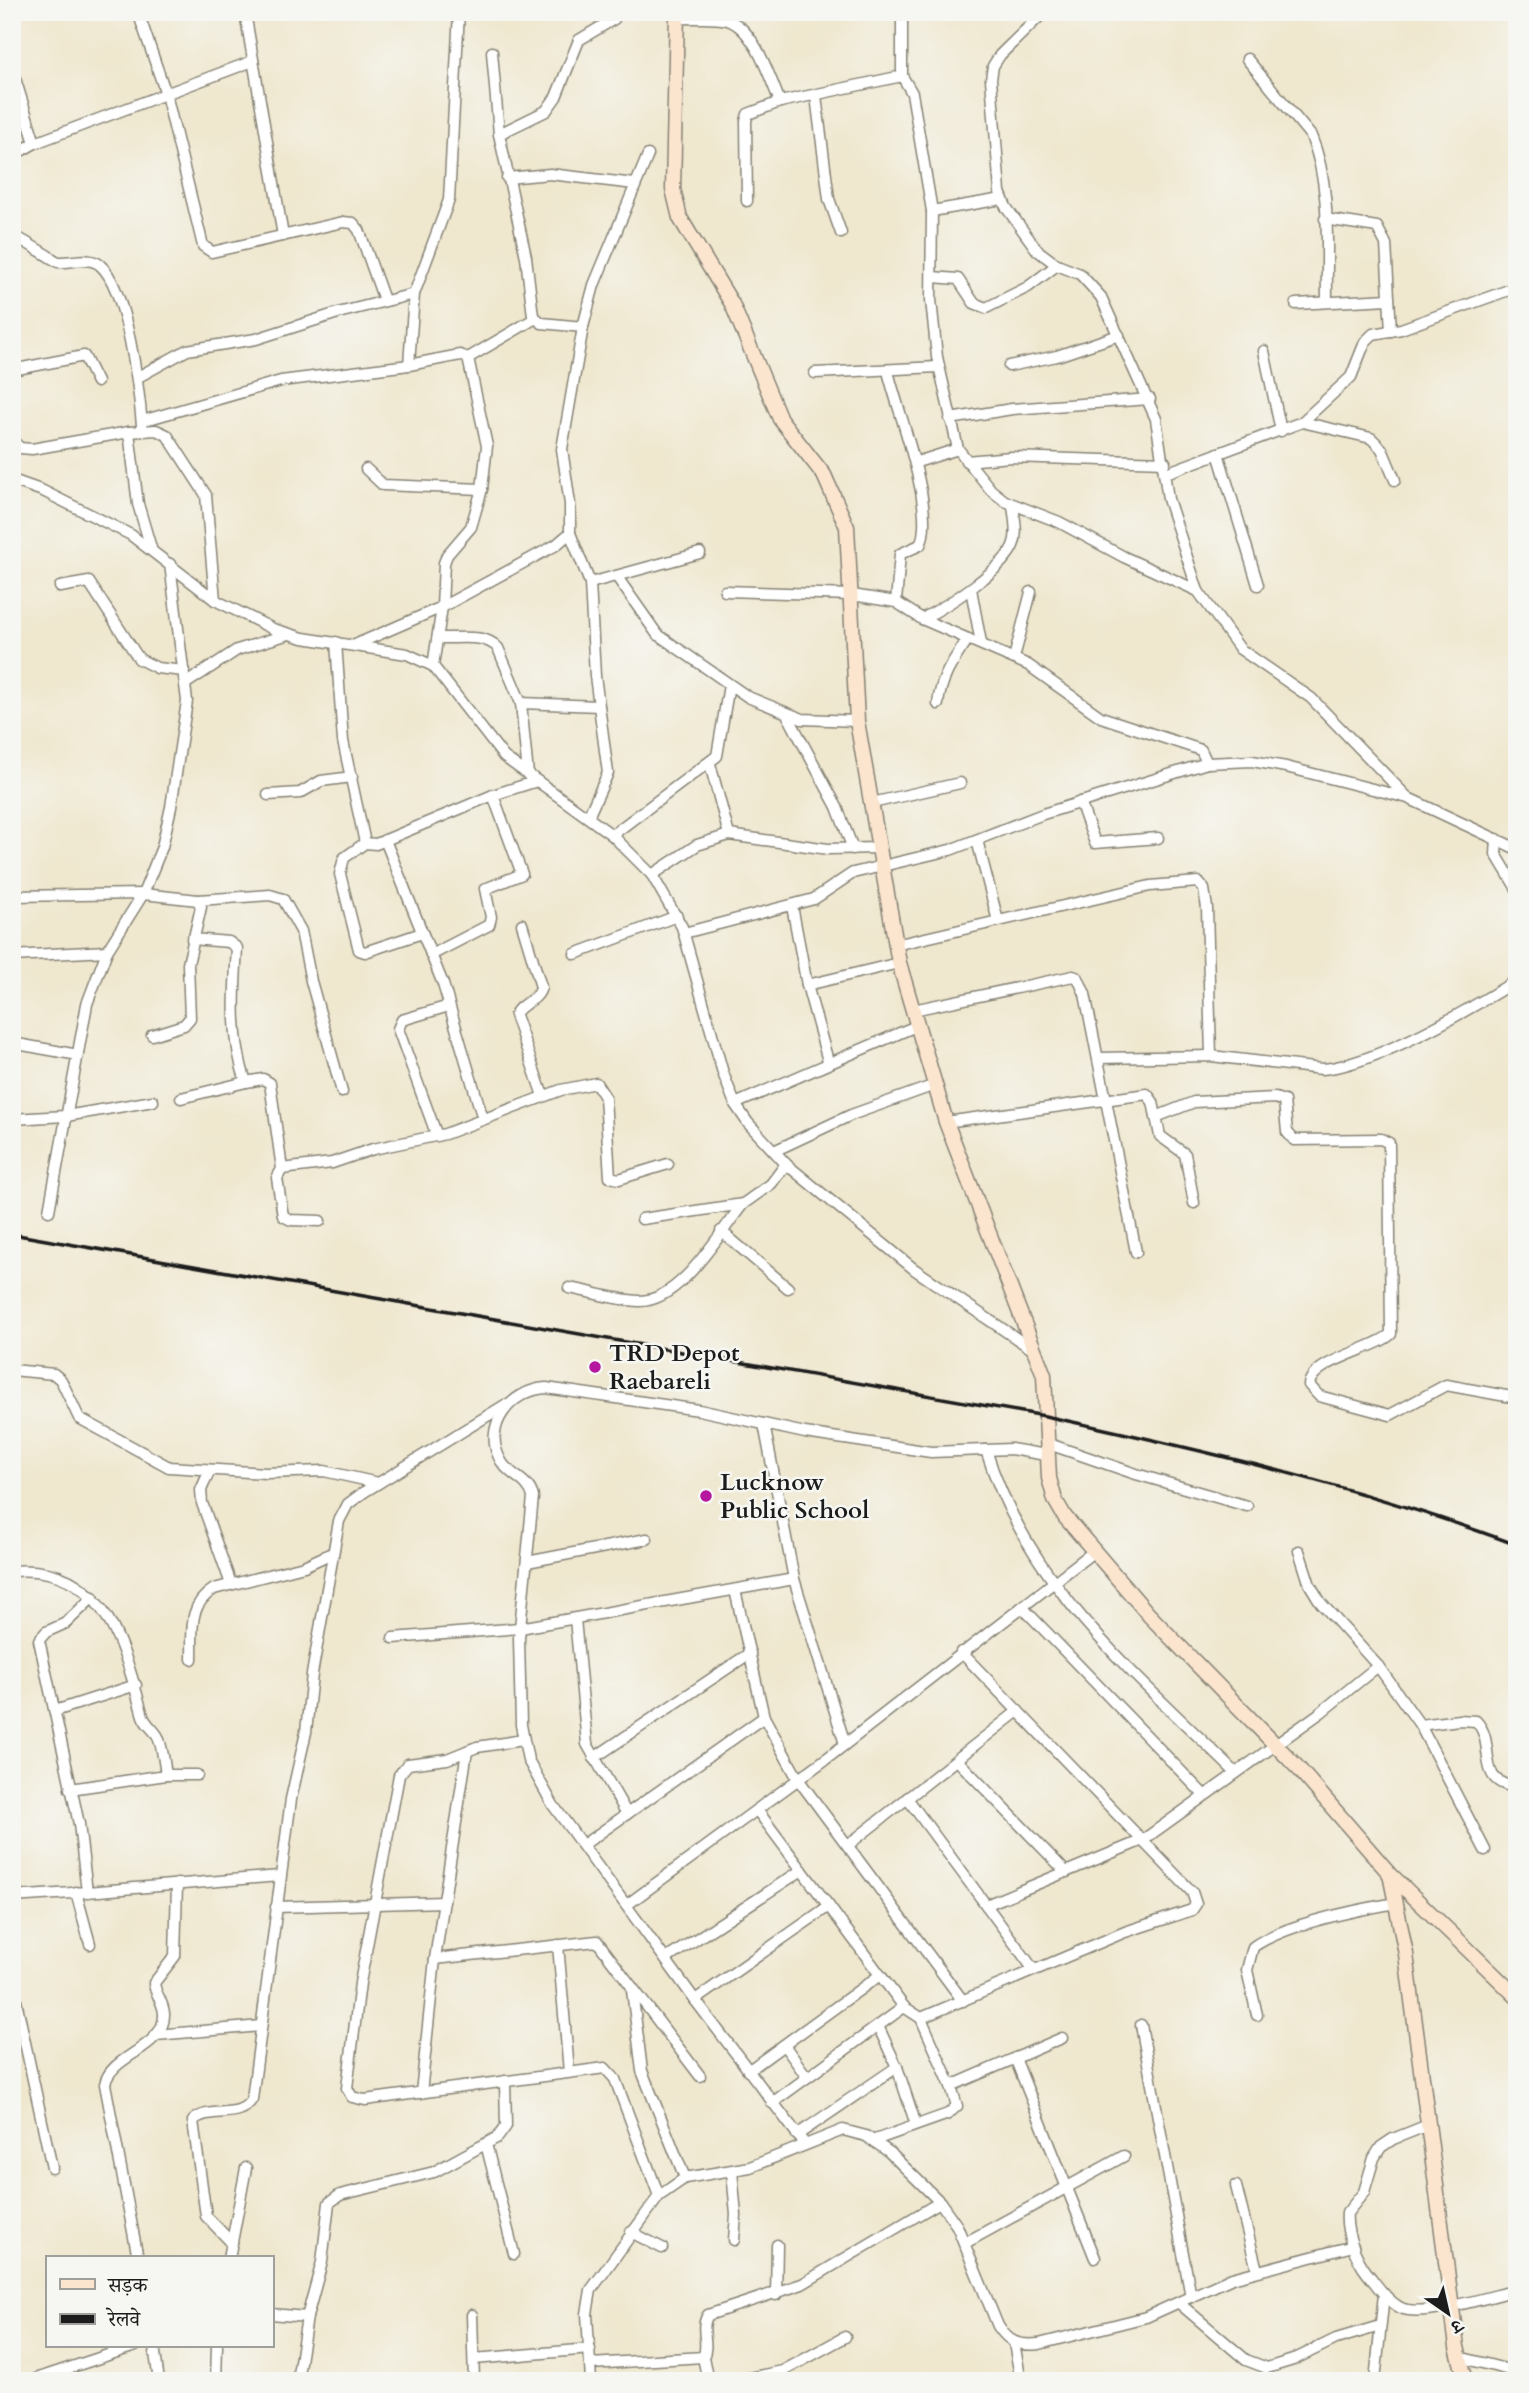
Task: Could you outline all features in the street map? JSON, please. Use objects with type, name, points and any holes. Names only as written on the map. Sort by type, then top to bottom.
[{"type":"street","points":[[138,12],[166,94],[203,246],[212,252],[342,222],[353,223],[359,230],[384,300]]},
{"type":"street","points":[[409,365],[414,294],[449,200],[453,77],[459,12]]},
{"type":"street","points":[[499,134],[546,111],[556,97],[579,40],[614,19],[619,12]]},
{"type":"street","points":[[902,12],[902,76],[912,93],[932,211],[931,300],[939,367],[958,449],[991,490],[1013,505],[1059,522],[1124,557],[1198,591]]},
{"type":"street","points":[[1044,12],[993,66],[991,79],[1002,199],[1037,250],[1057,265],[1080,274],[1091,284],[1119,335],[1150,399],[1166,467],[1168,499],[1198,591],[1240,649],[1311,698],[1408,798]]},
{"type":"street","points":[[780,102],[758,51],[735,24],[726,19],[676,15],[673,189],[680,218],[732,304],[780,419],[834,492],[847,527],[857,721],[895,945],[916,1026],[946,1122],[1035,1351],[1046,1391],[1046,1449],[1055,1500],[1093,1552],[1149,1615],[1275,1744],[1390,1874],[1517,1997]]},
{"type":"street","points":[[246,18],[283,236]]},
{"type":"street","points":[[492,51],[499,134],[526,257],[534,319]]},
{"type":"street","points":[[1247,59],[1311,136],[1321,165],[1327,301]]},
{"type":"street","points":[[12,156],[34,143],[253,61]]},
{"type":"street","points":[[12,69],[34,143]]},
{"type":"street","points":[[747,201],[746,121],[755,110],[780,102],[902,76]]},
{"type":"street","points":[[816,96],[829,199],[841,233]]},
{"type":"street","points":[[588,817],[608,773],[599,706],[590,583],[570,533],[570,504],[562,449],[583,327],[594,285],[648,155]]},
{"type":"street","points":[[507,178],[550,174],[635,184]]},
{"type":"street","points":[[932,211],[1002,199]]},
{"type":"street","points":[[1325,219],[1377,228],[1382,232],[1386,244],[1391,331]]},
{"type":"street","points":[[12,235],[36,246],[57,262],[95,261],[102,265],[114,289],[138,377],[143,426]]},
{"type":"street","points":[[932,277],[958,279],[974,303],[986,308],[1028,287],[1057,265]]},
{"type":"street","points":[[966,461],[1011,457],[1166,467],[1218,453],[1302,422],[1351,377],[1369,336],[1391,331],[1517,287]]},
{"type":"street","points":[[138,377],[187,350],[256,339],[384,300],[414,294]]},
{"type":"street","points":[[1296,304],[1389,299]]},
{"type":"street","points":[[468,358],[534,319],[583,327]]},
{"type":"street","points":[[1009,366],[1057,356],[1119,335]]},
{"type":"street","points":[[1264,351],[1281,430]]},
{"type":"street","points":[[12,440],[20,448],[32,449],[129,432],[281,382],[409,365],[460,355],[468,358]]},
{"type":"street","points":[[12,370],[84,356],[97,382]]},
{"type":"street","points":[[433,666],[439,638],[444,563],[447,555],[471,527],[482,489],[487,446],[468,358]]},
{"type":"street","points":[[815,373],[939,367]]},
{"type":"street","points":[[888,371],[898,415],[917,462],[924,521],[923,541],[900,554],[897,602]]},
{"type":"street","points":[[950,419],[1012,409],[1150,399]]},
{"type":"street","points":[[1302,422],[1371,438],[1382,449],[1395,480]]},
{"type":"street","points":[[143,426],[167,436],[206,495],[215,600]]},
{"type":"street","points":[[129,432],[138,504],[150,548]]},
{"type":"street","points":[[917,462],[958,449]]},
{"type":"street","points":[[1218,453],[1258,585]]},
{"type":"street","points":[[366,469],[383,485],[482,489]]},
{"type":"street","points":[[12,480],[43,491],[113,524],[150,548],[215,600],[239,614],[289,634],[407,654],[433,666],[491,744],[612,835],[652,876],[677,916],[684,933],[723,1073],[735,1104],[774,1152],[914,1269],[1035,1351]]},
{"type":"street","points":[[922,619],[971,589],[1013,547],[1013,505]]},
{"type":"street","points":[[356,644],[442,607],[556,545],[570,533]]},
{"type":"street","points":[[590,583],[700,552]]},
{"type":"street","points":[[49,1211],[87,1004],[107,951],[143,894],[162,847],[171,807],[187,702],[170,564]]},
{"type":"street","points":[[617,577],[657,634],[729,685],[788,716],[825,721],[857,721]]},
{"type":"street","points":[[60,587],[89,582],[139,659],[157,668],[184,671]]},
{"type":"street","points":[[971,589],[981,643]]},
{"type":"street","points":[[724,592],[852,595],[897,602],[922,619],[1014,658],[1101,717],[1201,750],[1207,764]]},
{"type":"street","points":[[1014,658],[1031,592]]},
{"type":"street","points":[[185,684],[237,650],[289,634]]},
{"type":"street","points":[[439,638],[492,642],[512,676],[521,704],[533,778]]},
{"type":"street","points":[[938,705],[944,676],[968,639]]},
{"type":"street","points":[[336,642],[342,741],[365,843]]},
{"type":"street","points":[[612,835],[710,764],[721,746],[729,685]]},
{"type":"street","points":[[521,704],[599,706]]},
{"type":"street","points":[[788,716],[841,814],[853,849]]},
{"type":"street","points":[[684,933],[814,899],[846,875],[926,857],[1080,802],[1207,764],[1252,761],[1286,766],[1408,798],[1517,849]]},
{"type":"street","points":[[710,764],[729,835]]},
{"type":"street","points":[[268,795],[300,793],[321,781],[352,778]]},
{"type":"street","points":[[422,933],[365,952],[359,950],[340,874],[344,858],[365,843],[385,840],[533,778]]},
{"type":"street","points":[[872,803],[960,783]]},
{"type":"street","points":[[431,955],[489,925],[491,917],[485,889],[522,874],[493,795]]},
{"type":"street","points":[[1080,802],[1096,843],[1158,838]]},
{"type":"street","points":[[652,876],[697,845],[729,835],[792,846],[879,848]]},
{"type":"street","points":[[1497,839],[1496,853],[1517,889]]},
{"type":"street","points":[[385,840],[431,955],[484,1119]]},
{"type":"street","points":[[977,840],[998,921]]},
{"type":"street","points":[[895,945],[1150,886],[1198,882],[1204,889],[1207,908],[1211,1056]]},
{"type":"street","points":[[12,896],[143,894],[198,900],[270,895],[283,899],[301,931],[342,1092]]},
{"type":"street","points":[[152,1035],[184,1025],[190,1018],[188,964],[201,907],[198,900]]},
{"type":"street","points":[[792,906],[807,985],[828,1061]]},
{"type":"street","points":[[575,954],[677,916]]},
{"type":"street","points":[[522,923],[541,987],[537,996],[518,1008],[515,1015],[542,1097]]},
{"type":"street","points":[[192,939],[229,942],[237,948],[235,1037],[246,1082]]},
{"type":"street","points":[[12,956],[107,951]]},
{"type":"street","points":[[807,985],[899,963]]},
{"type":"street","points":[[913,1010],[1073,976],[1082,983],[1136,1252]]},
{"type":"street","points":[[1098,1058],[1211,1056],[1322,1069],[1340,1068],[1379,1053],[1489,998],[1517,980]]},
{"type":"street","points":[[437,1136],[398,1029],[402,1020],[449,1006]]},
{"type":"street","points":[[735,1104],[828,1061],[916,1026]]},
{"type":"street","points":[[12,1043],[78,1055]]},
{"type":"street","points":[[181,1098],[263,1079],[270,1083],[282,1169],[277,1178],[283,1216],[291,1220],[320,1221]]},
{"type":"street","points":[[282,1169],[332,1163],[373,1149],[437,1136],[575,1086],[600,1085],[609,1127],[608,1171],[613,1179],[668,1164]]},
{"type":"street","points":[[774,1152],[851,1115],[935,1085]]},
{"type":"street","points":[[946,1122],[1147,1094],[1153,1102],[1165,1142],[1185,1154],[1194,1203]]},
{"type":"street","points":[[1156,1117],[1194,1102],[1275,1098],[1284,1101],[1287,1132],[1294,1140],[1381,1139],[1389,1143],[1391,1334],[1341,1357],[1310,1379],[1311,1389],[1390,1415],[1446,1385],[1517,1398]]},
{"type":"street","points":[[12,1119],[66,1116],[153,1101]]},
{"type":"street","points":[[569,1288],[639,1301],[657,1297],[690,1273],[743,1204],[771,1184],[786,1164]]},
{"type":"street","points":[[642,1219],[743,1204]]},
{"type":"street","points":[[720,1231],[788,1288]]},
{"type":"street","points":[[12,1370],[54,1374],[61,1380],[79,1418],[169,1467],[324,1471],[378,1483]]},
{"type":"street","points":[[232,2244],[206,2217],[193,2121],[197,2116],[238,2111],[248,2106],[254,2090],[291,1799],[310,1703],[312,1674],[332,1553],[342,1512],[378,1483],[522,1393],[546,1388],[699,1410],[764,1424],[931,1452],[1046,1449],[1247,1506]]},
{"type":"street","points":[[507,1403],[500,1416],[496,1448],[502,1464],[532,1491],[520,1628],[523,1740],[535,1777],[695,2000],[801,2139]]},
{"type":"street","points":[[764,1424],[794,1579],[845,1744]]},
{"type":"street","points":[[986,1450],[1013,1520],[1053,1585],[1106,1645],[1235,1772]]},
{"type":"street","points":[[210,1470],[201,1490],[202,1503],[231,1584]]},
{"type":"street","points":[[527,1562],[647,1539]]},
{"type":"street","points":[[1299,1551],[1310,1586],[1321,1603],[1378,1665],[1420,1725],[1485,1850]]},
{"type":"street","points":[[628,1904],[799,1779],[1093,1552]]},
{"type":"street","points":[[192,1659],[196,1604],[214,1589],[304,1566],[332,1553]]},
{"type":"street","points":[[12,1571],[26,1570],[71,1581],[93,1597],[120,1640],[145,1721],[157,1735],[161,1745],[166,1774]]},
{"type":"street","points":[[393,1638],[520,1628],[794,1579]]},
{"type":"street","points":[[735,1590],[764,1717],[799,1779],[963,2001]]},
{"type":"street","points":[[90,1944],[81,1892],[79,1824],[40,1640],[46,1632],[66,1623],[93,1597]]},
{"type":"street","points":[[1023,1608],[1203,1794]]},
{"type":"street","points":[[575,1619],[584,1724],[594,1758],[627,1814]]},
{"type":"street","points":[[921,2018],[1125,1932],[1192,1910],[1196,1904],[1192,1892],[961,1652]]},
{"type":"street","points":[[594,1758],[750,1653]]},
{"type":"street","points":[[986,1905],[1143,1840],[1203,1794],[1320,1713],[1378,1665]]},
{"type":"street","points":[[55,1711],[136,1685]]},
{"type":"street","points":[[848,1845],[1018,1712]]},
{"type":"street","points":[[583,1845],[764,1717]]},
{"type":"street","points":[[1420,1725],[1459,1720],[1476,1721],[1484,1736],[1489,1770],[1503,1785],[1517,1787]]},
{"type":"street","points":[[523,1740],[467,1751],[447,1759],[408,1764],[403,1768],[374,1903],[360,1983],[347,2088],[358,2100],[598,2067],[612,2074],[659,2196]]},
{"type":"street","points":[[421,2093],[435,1959],[467,1751]]},
{"type":"street","points":[[957,1759],[1066,1872]]},
{"type":"street","points":[[70,1789],[166,1774],[197,1775]]},
{"type":"street","points":[[907,1798],[1034,1970]]},
{"type":"street","points":[[757,1810],[904,2007],[921,2018],[957,2099],[956,2109],[873,2141]]},
{"type":"street","points":[[666,1959],[802,1870]]},
{"type":"street","points":[[1390,1874],[1406,1954],[1451,2304],[1459,2357],[1466,2381]]},
{"type":"street","points":[[12,1897],[280,1875]]},
{"type":"street","points":[[138,2256],[105,2084],[110,2073],[156,2035],[165,2016],[154,1983],[175,1956],[177,1885]]},
{"type":"street","points":[[276,1907],[444,1902]]},
{"type":"street","points":[[1257,2015],[1247,1970],[1252,1947],[1262,1940],[1317,1922],[1396,1903]]},
{"type":"street","points":[[695,2000],[829,1906]]},
{"type":"street","points":[[435,1959],[597,1941],[700,2076]]},
{"type":"street","points":[[558,1945],[569,2072]]},
{"type":"street","points":[[748,2071],[880,1975]]},
{"type":"street","points":[[12,1982],[52,2168]]},
{"type":"street","points":[[632,1989],[642,2070],[685,2178]]},
{"type":"street","points":[[772,2103],[904,2007]]},
{"type":"street","points":[[1141,2025],[1191,2297]]},
{"type":"street","points":[[156,2035],[261,2026]]},
{"type":"street","points":[[878,2026],[897,2067],[916,2125]]},
{"type":"street","points":[[951,2086],[1062,2038]]},
{"type":"street","points":[[784,2045],[807,2077]]},
{"type":"street","points":[[1015,2058],[1095,2258]]},
{"type":"street","points":[[591,2381],[587,2314],[591,2290],[659,2196],[685,2178],[750,2167],[801,2139],[897,2067]]},
{"type":"street","points":[[297,2381],[307,2317],[321,2262],[328,2208],[332,2199],[434,2172],[498,2137],[506,2126],[505,2081]]},
{"type":"street","points":[[1428,2125],[1393,2139],[1377,2152],[1367,2185],[1347,2213],[1353,2246],[1363,2267],[1384,2294],[1409,2311],[1432,2310],[1517,2290]]},
{"type":"street","points":[[801,2139],[843,2130],[855,2131],[873,2141],[918,2178],[940,2202],[965,2243],[989,2311],[1004,2336],[1014,2343],[1039,2344],[1125,2324],[1257,2270],[1353,2246]]},
{"type":"street","points":[[485,2144],[514,2254]]},
{"type":"street","points":[[965,2243],[1124,2157]]},
{"type":"street","points":[[229,2256],[246,2168]]},
{"type":"street","points":[[732,2171],[736,2215],[734,2240]]},
{"type":"street","points":[[1236,2186],[1257,2270]]},
{"type":"street","points":[[708,2381],[704,2357],[704,2321],[708,2315],[776,2295],[824,2273],[940,2202]]},
{"type":"street","points":[[631,2232],[662,2248]]},
{"type":"street","points":[[776,2295],[777,2245]]},
{"type":"street","points":[[1375,2381],[1384,2294]]},
{"type":"street","points":[[1179,2303],[1246,2360],[1267,2368],[1293,2360],[1336,2339],[1380,2326]]},
{"type":"street","points":[[273,2314],[307,2317]]},
{"type":"street","points":[[472,2315],[474,2381]]},
{"type":"street","points":[[734,2381],[783,2371],[845,2337]]},
{"type":"street","points":[[1014,2343],[1021,2381]]},
{"type":"street","points":[[30,2381],[129,2348]]},
{"type":"street","points":[[154,2348],[159,2381]]},
{"type":"street","points":[[215,2381],[217,2348]]},
{"type":"street","points":[[474,2359],[590,2349]]},
{"type":"street","points":[[591,2364],[704,2357]]},
{"type":"street","points":[[1459,2357],[1517,2372]]},
{"type":"railway","points":[[12,1234],[1045,1416],[1164,1442],[1342,1488],[1517,1545]]},
{"type":"place","name":"TRD Depot Raebareli","points":[[595,1367]]},
{"type":"place","name":"Lucknow Public School","points":[[706,1496]]}]
